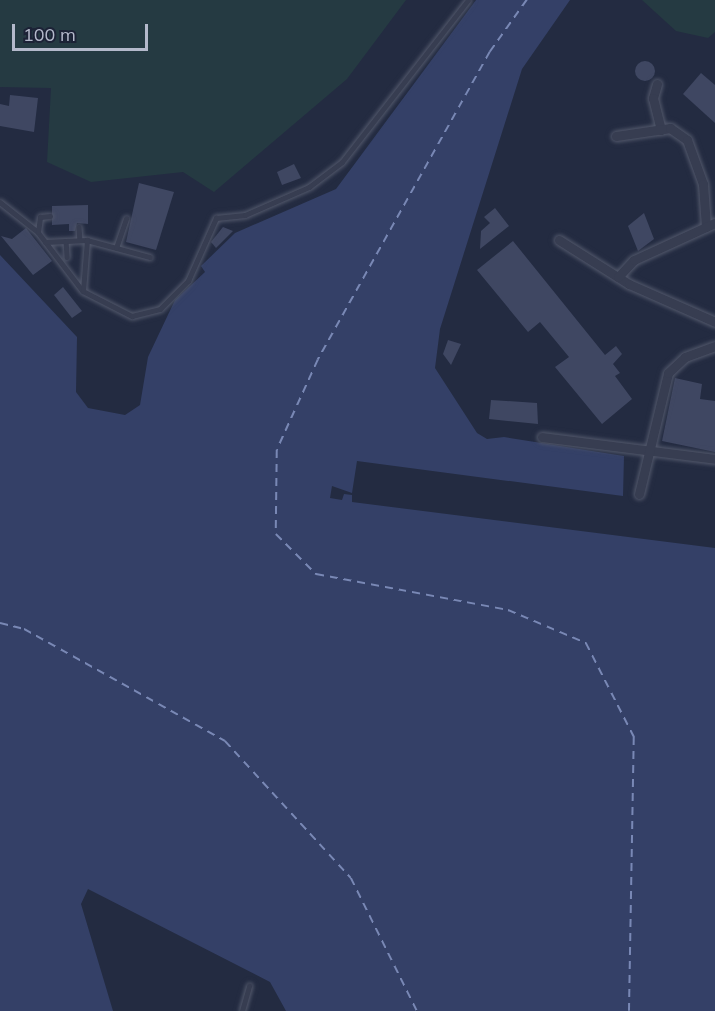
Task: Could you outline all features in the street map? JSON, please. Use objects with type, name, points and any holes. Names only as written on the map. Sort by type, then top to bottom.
[{"type":"street","points":[[657,84],[653,98],[661,130]]},
{"type":"street","points":[[616,136],[670,128],[687,140],[703,184],[710,225],[634,260],[618,277]]},
{"type":"street","points":[[703,184],[715,182]]},
{"type":"street","points":[[559,240],[618,277],[715,322]]},
{"type":"street","points":[[639,494],[668,373],[685,357],[715,346]]},
{"type":"street","points":[[542,437],[715,459]]},
{"type":"lane","points":[[0,202],[38,232],[83,291],[132,316],[160,309],[188,281],[216,218],[245,215],[309,187],[342,162],[468,0]]},
{"type":"lane","points":[[38,232],[40,217],[50,216]]},
{"type":"lane","points":[[116,248],[126,219]]},
{"type":"lane","points":[[80,227],[80,240]]},
{"type":"lane","points":[[83,291],[87,240]]},
{"type":"lane","points":[[45,242],[87,240],[150,257]]},
{"type":"lane","points":[[66,241],[67,257]]},
{"type":"lane","points":[[242,1011],[249,986]]},
{"type":"shaded area","points":[[0,0],[406,0],[347,79],[214,192],[183,172],[91,182],[47,162],[51,88],[0,87]]},
{"type":"shaded area","points":[[642,0],[715,0],[715,32],[708,38],[676,31]]},
{"type":"water","points":[[476,0],[570,0],[522,69],[440,329],[435,368],[477,433],[487,439],[504,437],[624,456],[623,496],[357,461],[352,493],[332,486],[330,498],[342,500],[344,494],[352,495],[352,502],[715,548],[715,1011],[286,1011],[270,982],[88,889],[81,904],[113,1011],[0,1011],[0,255],[77,337],[76,392],[88,408],[125,415],[140,405],[148,357],[175,300],[205,272],[201,266],[235,233],[336,189]]},
{"type":"building","points":[[645,61],[652,64],[655,71],[652,78],[645,81],[638,78],[635,71],[638,64]]},
{"type":"building","points":[[701,73],[715,85],[715,123],[683,94]]},
{"type":"building","points":[[10,95],[38,98],[34,132],[0,126],[0,104],[9,106]]},
{"type":"building","points":[[294,164],[301,178],[282,185],[277,172]]},
{"type":"building","points":[[139,183],[174,192],[156,250],[126,242]]},
{"type":"building","points":[[88,205],[88,224],[77,223],[75,231],[69,231],[69,224],[52,225],[52,206]]},
{"type":"building","points":[[495,208],[509,226],[480,249],[481,231],[490,223],[484,217]]},
{"type":"building","points":[[644,213],[654,239],[638,251],[628,226]]},
{"type":"building","points":[[223,227],[233,231],[216,248],[211,242]]},
{"type":"building","points":[[26,228],[52,261],[33,275],[1,236],[12,239]]},
{"type":"building","points":[[513,241],[605,355],[616,346],[622,354],[613,364],[620,373],[615,376],[632,399],[602,424],[555,367],[569,357],[540,322],[528,332],[477,270]]},
{"type":"building","points":[[63,287],[82,311],[72,318],[54,295]]},
{"type":"building","points":[[448,340],[461,344],[451,365],[443,354]]},
{"type":"building","points":[[675,378],[702,384],[700,399],[715,401],[715,452],[662,441]]},
{"type":"building","points":[[491,400],[537,403],[538,424],[489,419]]},
{"type":"ferry route","points":[[527,0],[490,52],[318,360],[277,450],[276,534],[316,574],[508,610],[586,643],[634,737],[629,1011]]},
{"type":"ferry route","points":[[0,623],[24,629],[225,741],[351,878],[417,1011]]}]
